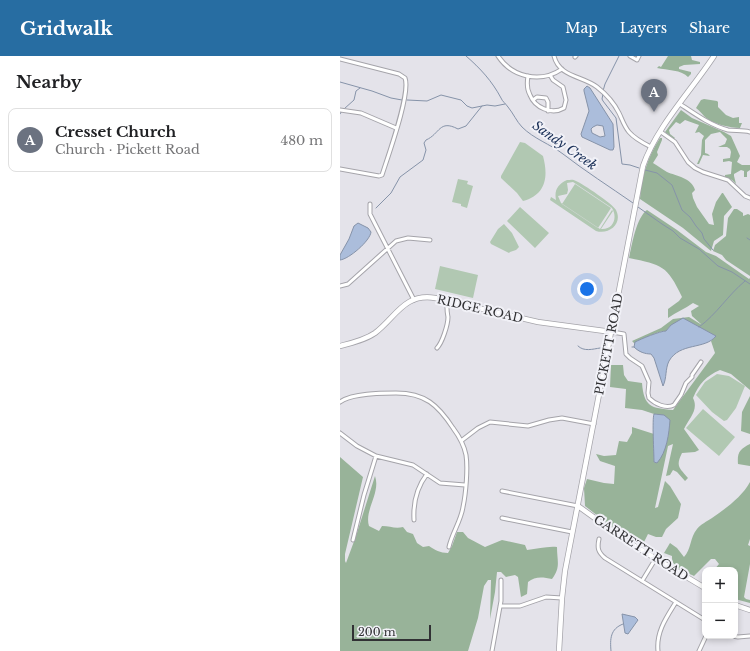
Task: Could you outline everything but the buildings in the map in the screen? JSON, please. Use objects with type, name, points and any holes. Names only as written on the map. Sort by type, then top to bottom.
[{"type":"street","points":[[498,56],[504,65],[509,69],[528,76],[540,77],[550,75],[562,69]]},
{"type":"street","points":[[554,56],[562,69],[569,74],[594,85],[605,93],[614,104],[624,126],[629,132],[651,147]]},
{"type":"street","points":[[630,56],[637,60],[639,56]]},
{"type":"street","name":"PICKETT ROAD","points":[[559,651],[565,571],[642,170],[651,147],[714,56]]},
{"type":"street","points":[[340,59],[399,74],[405,78],[407,85],[396,128],[381,176],[340,169]]},
{"type":"street","points":[[528,76],[529,93],[533,100],[541,108],[553,112],[561,110],[566,104],[566,100],[563,87],[553,80],[550,75]]},
{"type":"street","points":[[533,100],[537,97],[546,98],[548,102],[548,111]]},
{"type":"street","points":[[680,104],[700,118],[728,130],[750,132]]},
{"type":"street","points":[[340,110],[361,113],[396,128]]},
{"type":"street","points":[[661,132],[675,142],[687,160],[695,168],[728,180],[745,196],[750,198]]},
{"type":"street","points":[[370,204],[370,214],[414,300]]},
{"type":"street","points":[[340,286],[348,284],[396,241],[404,238],[430,240]]},
{"type":"street","name":"RIDGE ROAD","points":[[340,346],[375,333],[401,307],[414,300],[424,297],[431,297],[546,324],[612,332]]},
{"type":"street","points":[[437,348],[441,344],[447,321],[446,307],[448,301]]},
{"type":"street","points":[[612,332],[624,334],[626,354],[638,362],[643,368],[649,382],[649,398],[660,405],[670,407],[674,406],[686,383],[692,377],[701,362]]},
{"type":"street","points":[[340,402],[350,397],[368,394],[396,393],[413,395],[430,402],[441,410],[461,441],[466,459],[462,511],[449,547]]},
{"type":"street","points":[[461,441],[478,428],[490,422],[528,426],[562,418],[594,424]]},
{"type":"street","points":[[340,433],[357,446],[376,456],[409,463],[419,468],[440,483],[465,485]]},
{"type":"street","points":[[353,540],[376,456]]},
{"type":"street","points":[[414,520],[417,493],[427,474]]},
{"type":"street","points":[[502,491],[578,506]]},
{"type":"street","name":"GARRETT ROAD","points":[[578,506],[628,542],[702,586]]},
{"type":"street","points":[[502,518],[572,532]]},
{"type":"street","points":[[599,539],[597,547],[605,558],[702,618]]},
{"type":"street","points":[[642,581],[656,558]]},
{"type":"street","points":[[492,651],[502,596],[501,580]]},
{"type":"street","points":[[500,606],[520,606],[546,597],[562,598]]},
{"type":"street","points":[[658,651],[657,641],[660,630],[676,602]]},
{"type":"street","points":[[738,606],[750,610]]},
{"type":"street","points":[[738,637],[750,636]]},
{"type":"street","points":[[699,651],[705,639]]},
{"type":"green space","points":[[668,56],[691,56],[692,60],[700,62],[700,64],[684,65],[679,67],[679,69],[691,72],[688,77],[682,73],[657,68],[659,66],[661,67]]},
{"type":"green space","points":[[701,100],[717,101],[718,107],[726,115],[733,118],[739,117],[739,123],[742,123],[740,128],[712,122],[705,117],[696,108]]},
{"type":"green space","points":[[681,110],[692,118],[731,136],[740,156],[737,162],[742,165],[750,165],[750,170],[747,172],[747,177],[744,177],[744,171],[741,170],[734,174],[736,184],[732,180],[725,177],[725,175],[731,174],[732,162],[723,162],[723,159],[730,158],[731,152],[727,147],[718,147],[725,144],[727,139],[720,132],[711,134],[705,140],[705,153],[710,156],[703,155],[699,164],[697,164],[701,155],[702,140],[704,136],[699,132],[695,133],[699,125],[685,120],[680,124],[676,122],[669,130],[670,134],[675,138],[674,139],[665,132]]},
{"type":"green space","points":[[660,138],[662,138],[662,140],[657,152],[658,155],[653,163],[667,172],[683,178],[691,183],[695,190],[692,193],[693,198],[697,207],[709,224],[714,225],[712,214],[716,202],[722,193],[732,207],[724,216],[723,235],[714,241],[711,251],[683,228],[640,199],[646,167]]},
{"type":"green space","points":[[520,142],[525,143],[543,156],[546,171],[544,184],[541,190],[536,195],[523,201],[501,178]]},
{"type":"green space","points":[[458,179],[468,181],[467,184],[473,186],[467,208],[461,206],[461,204],[452,202]]},
{"type":"green space","points":[[567,180],[575,180],[598,194],[614,207],[618,215],[618,220],[614,227],[606,231],[596,231],[550,200],[551,197],[556,200],[556,190],[559,185]],"holes":[[[573,182],[612,208],[614,212],[613,223],[609,228],[601,229],[613,211],[612,210],[600,229],[561,203],[558,196],[567,194],[567,183]]]},
{"type":"green space","points":[[575,184],[611,208],[598,228],[562,204]]},
{"type":"green space","points":[[520,207],[549,233],[535,248],[507,221]]},
{"type":"green space","points":[[734,209],[737,209],[743,213],[743,216],[748,214],[750,215],[750,276],[726,260],[722,255],[713,251],[715,245],[726,236],[728,218]]},
{"type":"green space","points":[[647,210],[706,252],[716,256],[749,279],[750,278],[750,390],[731,374],[720,370],[707,378],[700,385],[693,398],[695,406],[693,414],[684,429],[699,450],[695,452],[682,453],[679,461],[679,467],[688,478],[685,481],[677,472],[673,470],[670,475],[666,476],[673,444],[668,446],[655,508],[658,507],[665,481],[670,486],[681,504],[678,518],[666,529],[662,537],[656,537],[648,534],[642,546],[607,523],[585,506],[584,488],[587,479],[614,484],[615,466],[600,461],[596,454],[604,456],[616,455],[619,441],[627,442],[632,433],[632,427],[654,434],[655,463],[657,414],[625,408],[626,389],[610,387],[611,365],[623,365],[624,375],[628,381],[642,383],[645,397],[650,405],[673,410],[715,353],[711,341],[715,336],[671,325],[666,331],[659,332],[635,344],[632,341],[661,328],[673,319],[689,317],[702,325],[692,316],[691,311],[699,306],[693,303],[668,318],[668,309],[682,297],[672,278],[667,272],[656,265],[629,258],[637,225]]},
{"type":"green space","points":[[504,224],[512,233],[519,247],[509,253],[491,244],[490,242],[498,229]]},
{"type":"green space","points":[[440,266],[478,275],[473,298],[435,289]]},
{"type":"green space","points":[[717,374],[729,376],[745,386],[736,408],[727,420],[724,421],[712,412],[696,395],[705,382]]},
{"type":"green space","points":[[750,396],[750,434],[741,431],[742,412]]},
{"type":"green space","points":[[703,409],[735,437],[719,456],[686,428]]},
{"type":"green space","points":[[750,444],[750,466],[738,464],[740,451]]},
{"type":"green space","points":[[340,457],[363,477],[345,554],[346,563],[375,476],[376,489],[369,514],[369,526],[379,531],[382,526],[397,528],[403,527],[407,532],[413,534],[417,543],[423,547],[429,546],[445,553],[448,553],[452,546],[457,532],[463,532],[468,538],[485,547],[502,540],[525,545],[527,550],[557,547],[558,564],[555,575],[552,579],[539,578],[531,580],[528,582],[527,594],[521,597],[518,577],[515,575],[506,577],[501,572],[497,572],[490,619],[491,580],[488,580],[484,586],[478,618],[468,651],[340,651]]},
{"type":"green space","points":[[750,482],[750,539],[748,545],[750,546],[750,564],[744,597],[750,600],[750,603],[738,600],[738,567],[716,567],[719,564],[715,559],[711,559],[694,576],[679,569],[672,560],[672,556],[664,553],[670,543],[677,548],[684,557],[698,528],[733,502]]},
{"type":"water","points":[[587,86],[590,88],[613,124],[613,150],[582,137],[581,134],[589,111],[584,89]],"holes":[[[597,125],[603,126],[605,136],[600,137],[592,133],[591,129],[593,127]]]},
{"type":"water","points":[[358,223],[368,228],[371,232],[370,236],[358,249],[344,259],[340,260],[340,255],[354,226]]},
{"type":"water","points":[[683,318],[716,336],[706,343],[686,348],[674,355],[669,361],[663,386],[654,358],[651,354],[647,354],[636,349],[634,347],[635,342],[666,331],[671,325]]},
{"type":"water","points":[[654,414],[664,415],[670,420],[665,448],[657,463],[654,462]]},
{"type":"water","points":[[622,614],[635,617],[638,620],[628,634],[625,633]]},
{"type":"waterway","name":"Sandy Creek","points":[[466,56],[490,80],[502,100],[522,127],[558,150],[633,203]]},
{"type":"waterway","points":[[603,91],[619,56]]},
{"type":"waterway","points":[[340,82],[402,100]]},
{"type":"waterway","points":[[344,109],[354,100],[356,91],[360,88]]},
{"type":"waterway","points":[[603,94],[603,101],[616,118],[622,164],[639,168]]},
{"type":"waterway","points":[[407,100],[427,101],[441,95],[461,100],[467,106],[472,108],[505,104]]},
{"type":"waterway","points":[[376,208],[391,193],[400,177],[423,160],[426,150],[424,143],[426,140],[440,128],[452,126],[458,129],[466,126],[482,106]]},
{"type":"waterway","points":[[645,170],[657,173],[672,185],[682,210],[690,217],[713,250]]},
{"type":"waterway","name":"Sandy Creek","points":[[638,207],[673,231],[680,238],[699,249],[718,266],[732,272],[750,284]]},
{"type":"waterway","points":[[699,327],[745,281]]},
{"type":"waterway","points":[[578,346],[586,350],[600,348]]},
{"type":"waterway","points":[[611,651],[613,632],[623,624]]},
{"type":"place","name":"Cresset Church","points":[[654,112]]}]
